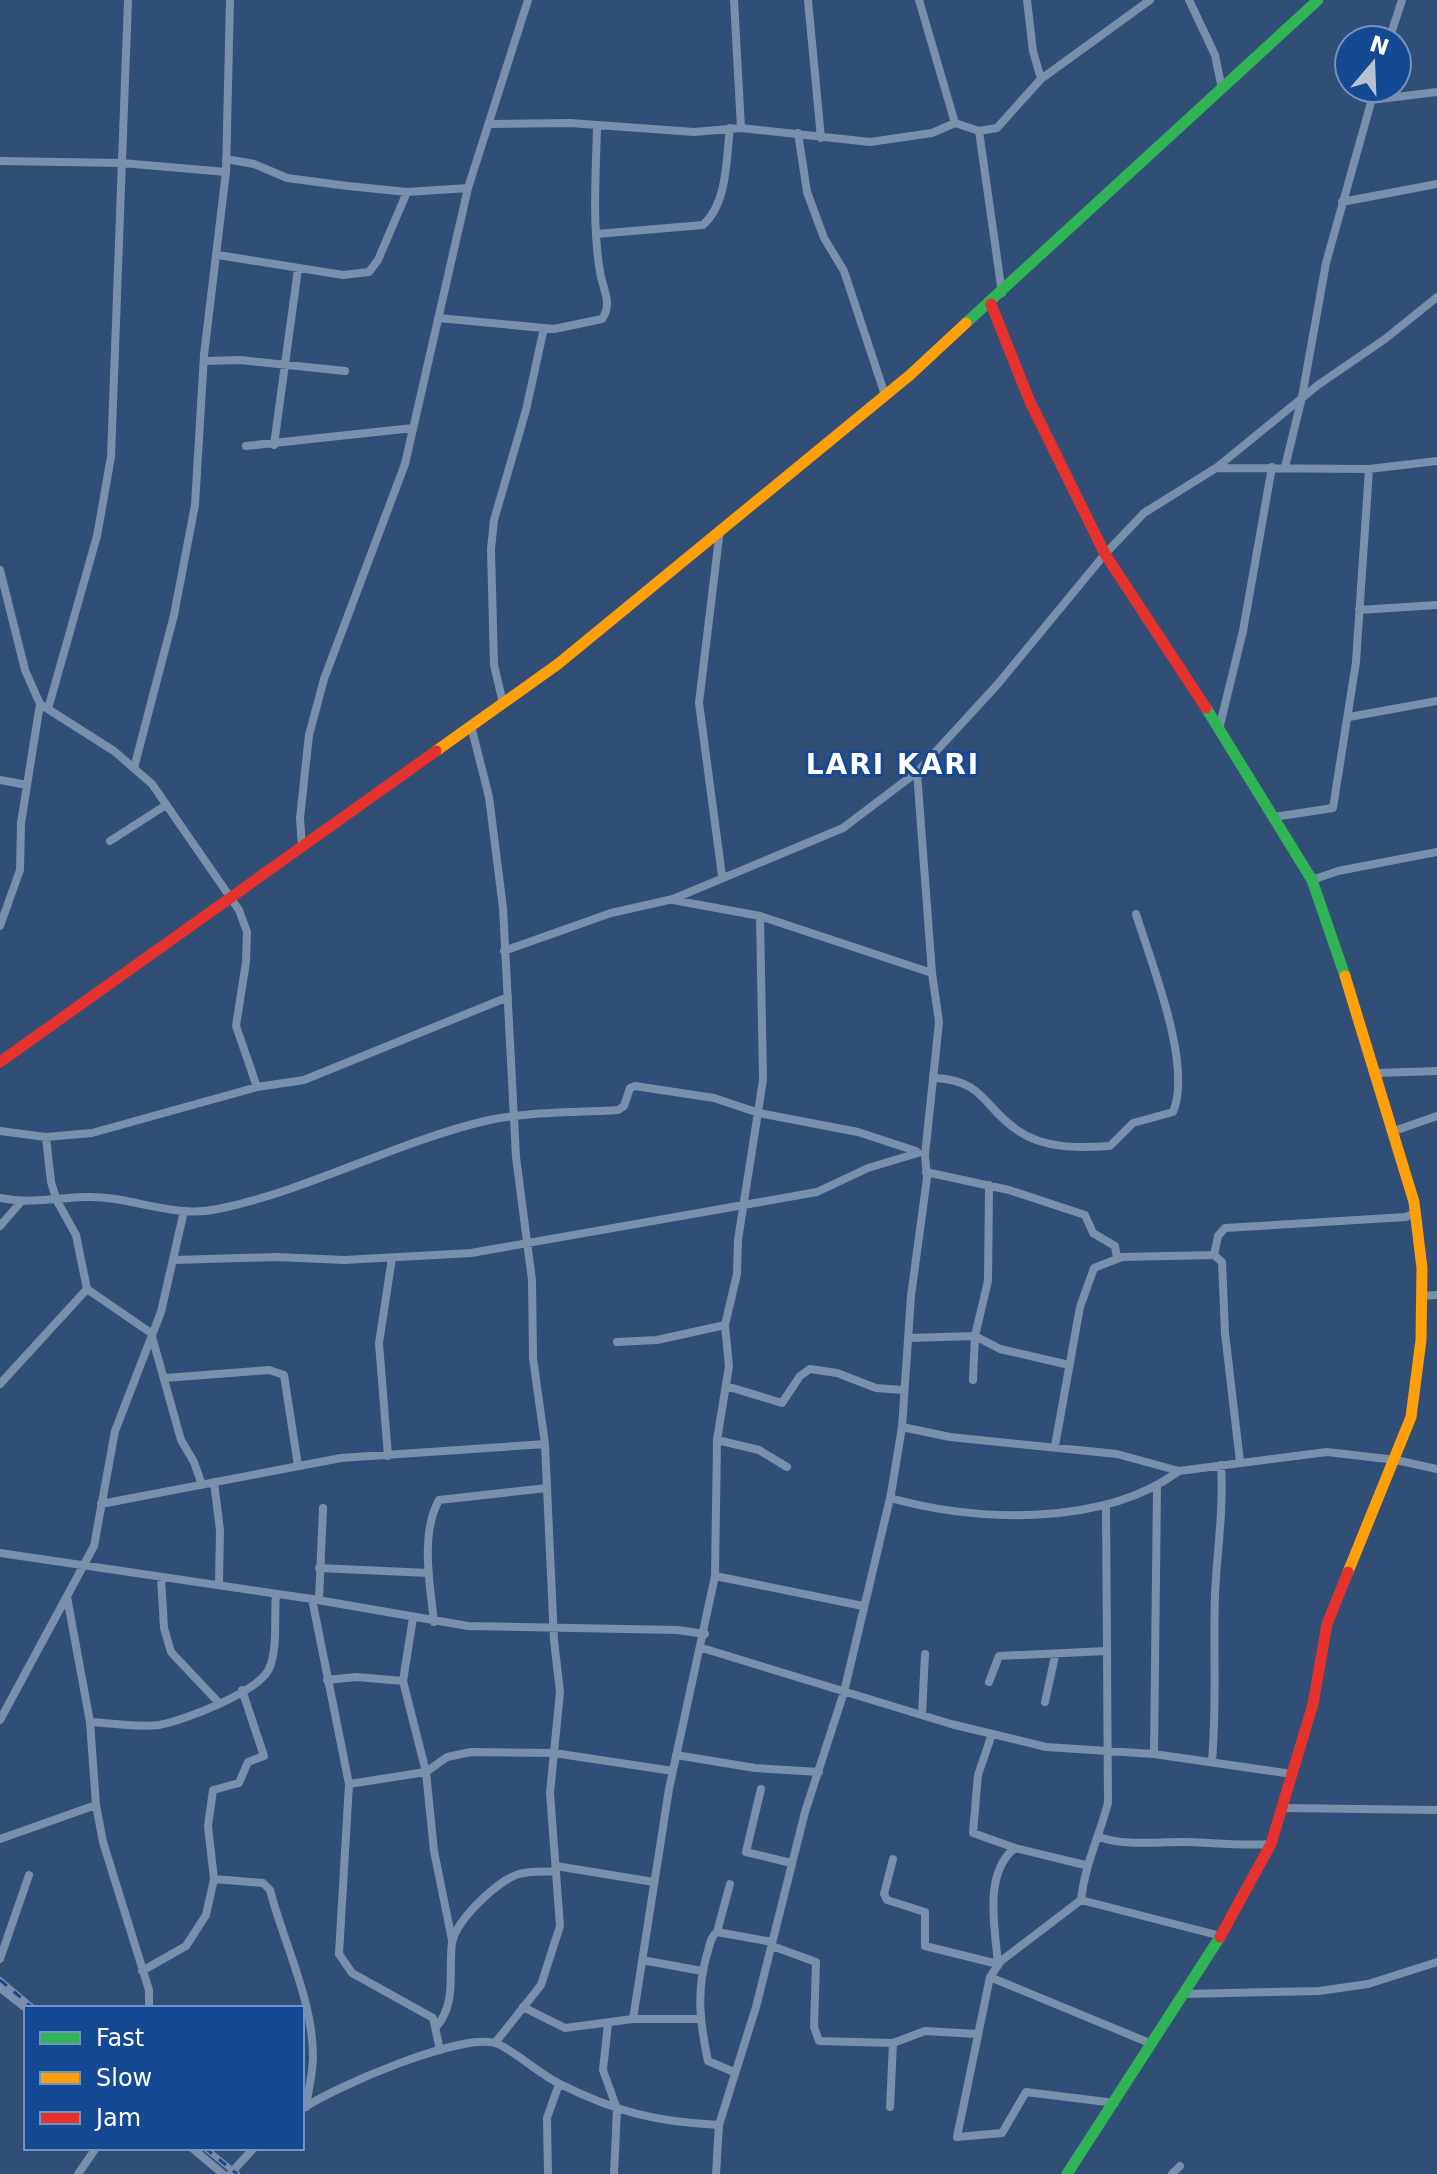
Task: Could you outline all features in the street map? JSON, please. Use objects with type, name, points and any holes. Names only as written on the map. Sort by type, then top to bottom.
[{"type":"street","points":[[0,926],[20,870],[21,823],[44,707],[97,536],[109,471],[128,0]]},
{"type":"street","points":[[134,768],[174,615],[195,505],[204,361],[226,172],[230,0]]},
{"type":"street","points":[[302,847],[300,818],[309,735],[324,679],[386,517],[413,428],[468,188],[528,0]]},
{"type":"street","points":[[734,0],[741,128]]},
{"type":"street","points":[[808,0],[821,138]]},
{"type":"street","points":[[919,0],[955,123]]},
{"type":"street","points":[[1027,0],[1033,51],[1041,79]]},
{"type":"street","points":[[489,124],[597,125],[694,132],[741,128],[870,142],[932,133],[955,123],[979,131],[997,128],[1041,79],[1150,0]]},
{"type":"street","points":[[1189,0],[1215,55],[1222,89]]},
{"type":"street","points":[[0,1062],[558,664],[991,304],[1318,0]]},
{"type":"street","points":[[1394,24],[1402,0]]},
{"type":"street","points":[[1413,95],[1437,92]]},
{"type":"street","points":[[1285,467],[1302,397],[1326,263],[1370,104]]},
{"type":"street","points":[[438,318],[544,328],[587,324],[602,319],[608,310],[597,234],[597,125]]},
{"type":"street","points":[[597,234],[703,225],[712,218],[723,186],[730,128]]},
{"type":"street","points":[[979,131],[1002,293]]},
{"type":"street","points":[[798,133],[807,192],[824,238],[844,271],[885,395]]},
{"type":"street","points":[[226,159],[254,164],[287,178],[407,192],[468,188]]},
{"type":"street","points":[[0,161],[122,163],[226,172]]},
{"type":"street","points":[[1342,202],[1437,184]]},
{"type":"street","points":[[218,255],[343,275],[369,272],[378,260],[407,192]]},
{"type":"street","points":[[274,445],[298,269]]},
{"type":"street","points":[[504,951],[611,913],[673,899],[843,828],[917,772],[997,685],[1105,554],[1144,513],[1216,468],[1302,397],[1385,339],[1437,297]]},
{"type":"street","points":[[991,304],[1030,402],[1105,554],[1219,729],[1312,880],[1394,1131],[1415,1213],[1423,1296],[1411,1417],[1327,1624],[1313,1704],[1271,1844],[1221,1936],[1116,2103],[1067,2174]]},
{"type":"street","points":[[503,703],[494,665],[491,549],[494,520],[526,410],[544,328]]},
{"type":"street","points":[[204,361],[284,364],[345,371]]},
{"type":"street","points":[[246,446],[413,428]]},
{"type":"street","points":[[1216,468],[1369,469],[1437,461]]},
{"type":"street","points":[[1219,729],[1243,631],[1272,467]]},
{"type":"street","points":[[1274,817],[1333,808],[1349,717],[1369,469]]},
{"type":"street","points":[[720,529],[699,703],[722,876]]},
{"type":"street","points":[[0,570],[25,670],[44,707],[114,751],[152,784],[232,898],[247,932],[246,962],[236,1026],[257,1087]]},
{"type":"street","points":[[1359,610],[1437,605]]},
{"type":"street","points":[[1349,717],[1437,701]]},
{"type":"street","points":[[471,726],[489,797],[503,908],[513,1116],[532,1280],[537,1399],[545,1444],[556,1628],[554,1640],[560,1692],[550,1793],[560,1926],[541,1985],[495,2043]]},
{"type":"street","points":[[716,2174],[719,2125],[772,1944],[791,1863],[844,1692],[890,1498],[902,1427],[911,1296],[926,1172],[920,1153],[935,1078],[939,1022],[932,973],[917,772]]},
{"type":"street","points":[[0,780],[27,785]]},
{"type":"street","points":[[110,841],[166,805]]},
{"type":"street","points":[[1312,880],[1338,871],[1437,852]]},
{"type":"street","points":[[0,889],[12,893]]},
{"type":"street","points":[[673,899],[760,916],[932,973]]},
{"type":"street","points":[[935,1078],[965,1081],[1020,1133],[1049,1145],[1110,1146],[1133,1123],[1173,1112],[1177,1060],[1171,1025],[1136,914]]},
{"type":"street","points":[[633,2019],[673,1771],[702,1648],[715,1576],[717,1440],[729,1366],[725,1325],[737,1274],[763,1080],[760,916]]},
{"type":"street","points":[[0,1131],[46,1137],[92,1133],[257,1087],[304,1080],[508,997]]},
{"type":"street","points":[[1376,1073],[1437,1071]]},
{"type":"street","points":[[0,1198],[20,1203],[86,1196],[184,1211],[216,1210],[300,1185],[402,1145],[513,1116],[618,1110],[624,1106],[630,1088],[635,1086],[714,1098],[759,1113],[858,1132],[920,1153]]},
{"type":"street","points":[[1394,1131],[1437,1116]]},
{"type":"street","points":[[46,1137],[57,1201],[76,1235],[87,1289],[151,1333],[181,1440],[194,1462],[202,1485]]},
{"type":"street","points":[[174,1260],[392,1258],[471,1253],[817,1192],[920,1153]]},
{"type":"street","points":[[926,1172],[989,1185],[1085,1215],[1093,1233],[1115,1246],[1117,1258]]},
{"type":"street","points":[[973,1380],[975,1336],[988,1281],[989,1185]]},
{"type":"street","points":[[0,1226],[20,1203]]},
{"type":"street","points":[[0,1720],[94,1546],[115,1431],[174,1260],[184,1211]]},
{"type":"street","points":[[1214,1255],[1218,1236],[1225,1228],[1406,1217],[1415,1213]]},
{"type":"street","points":[[1055,1446],[1080,1307],[1094,1268],[1117,1258],[1214,1255],[1222,1262],[1225,1333],[1240,1462]]},
{"type":"street","points":[[388,1456],[379,1343],[392,1258]]},
{"type":"street","points":[[0,1384],[87,1289]]},
{"type":"street","points":[[1423,1296],[1437,1295]]},
{"type":"street","points":[[617,1342],[657,1340],[725,1325]]},
{"type":"street","points":[[909,1338],[975,1336],[1000,1349],[1069,1365]]},
{"type":"street","points":[[726,1386],[782,1403],[800,1376],[810,1369],[822,1369],[876,1388],[903,1390]]},
{"type":"street","points":[[165,1378],[269,1370],[284,1375],[298,1466]]},
{"type":"street","points":[[902,1427],[950,1437],[1117,1454],[1179,1471],[1327,1452],[1396,1460],[1437,1469]]},
{"type":"street","points":[[717,1440],[759,1450],[787,1467]]},
{"type":"street","points":[[101,1504],[298,1466],[545,1444]]},
{"type":"street","points":[[1212,1761],[1216,1720],[1215,1597],[1223,1490],[1221,1465]]},
{"type":"street","points":[[890,1498],[933,1509],[995,1517],[1106,1506],[1157,1487],[1179,1471]]},
{"type":"street","points":[[214,1482],[220,1530],[219,1585]]},
{"type":"street","points":[[1154,1754],[1157,1487]]},
{"type":"street","points":[[434,1622],[428,1573],[434,1509],[439,1500],[547,1488]]},
{"type":"street","points":[[1106,1506],[1108,1803],[1099,1837],[1085,1865],[1081,1900],[998,1964],[990,1977],[958,2138],[1002,2133],[1026,2092],[1116,2103]]},
{"type":"street","points":[[323,1508],[315,1599],[327,1680],[349,1784],[339,1954],[352,1973],[433,2018],[440,2050]]},
{"type":"street","points":[[0,1553],[315,1599],[434,1622],[677,1630],[705,1634]]},
{"type":"street","points":[[319,1568],[428,1573]]},
{"type":"street","points":[[715,1576],[863,1606]]},
{"type":"street","points":[[161,1577],[164,1628],[171,1652],[219,1703]]},
{"type":"street","points":[[90,1722],[158,1725],[219,1703],[242,1690],[269,1670],[276,1594]]},
{"type":"street","points":[[67,1597],[90,1722],[96,1805],[112,1881],[149,1990],[149,2006]]},
{"type":"street","points":[[413,1618],[403,1681],[426,1772],[434,1851],[452,1940],[450,2000],[446,2014],[437,2026]]},
{"type":"street","points":[[702,1648],[776,1668],[844,1692],[1046,1747],[1154,1754],[1292,1774]]},
{"type":"street","points":[[989,1682],[999,1656],[1055,1656],[1107,1651]]},
{"type":"street","points":[[922,1714],[925,1654]]},
{"type":"street","points":[[1045,1702],[1055,1656]]},
{"type":"street","points":[[327,1680],[356,1677],[403,1681]]},
{"type":"street","points":[[142,1971],[191,1940],[206,1915],[214,1879],[208,1826],[213,1790],[239,1783],[248,1762],[264,1756],[242,1690]]},
{"type":"street","points":[[992,1734],[978,1775],[971,1830],[1015,1848],[1085,1865]]},
{"type":"street","points":[[349,1784],[426,1772],[447,1757],[471,1752],[554,1753],[673,1771]]},
{"type":"street","points":[[676,1755],[755,1768],[819,1772]]},
{"type":"street","points":[[761,1789],[746,1852],[791,1863]]},
{"type":"street","points":[[0,1839],[96,1805]]},
{"type":"street","points":[[1282,1808],[1437,1810]]},
{"type":"street","points":[[1099,1837],[1114,1842],[1237,1846],[1271,1844]]},
{"type":"street","points":[[998,1964],[994,1916],[997,1871],[1002,1858],[1015,1848]]},
{"type":"street","points":[[893,1859],[884,1894],[887,1900],[925,1912],[925,1946],[998,1964]]},
{"type":"street","points":[[452,1940],[475,1905],[515,1875],[556,1868],[654,1882]]},
{"type":"street","points":[[0,1959],[29,1875]]},
{"type":"street","points":[[214,1879],[263,1883],[270,1890],[290,1946],[308,2023],[313,2057],[304,2108]]},
{"type":"street","points":[[730,1884],[702,1971],[699,2019],[708,2061],[734,2072]]},
{"type":"street","points":[[1081,1900],[1221,1936]]},
{"type":"street","points":[[717,1932],[772,1944],[816,1962],[814,2034],[819,2041],[893,2043],[925,2031],[977,2034]]},
{"type":"street","points":[[642,1960],[702,1971]]},
{"type":"street","points":[[1184,1994],[1319,1991],[1368,1984],[1437,1962]]},
{"type":"street","points":[[990,1977],[1152,2044]]},
{"type":"street","points":[[0,1988],[24,2006]]},
{"type":"street","points":[[523,2007],[565,2028],[633,2019],[699,2019]]},
{"type":"street","points":[[608,2024],[603,2070],[617,2109],[614,2174]]},
{"type":"street","points":[[304,2108],[372,2073],[440,2050],[495,2043],[559,2084],[617,2109],[651,2120],[719,2125]]},
{"type":"street","points":[[890,2107],[893,2043]]},
{"type":"street","points":[[548,2174],[547,2118],[559,2084]]},
{"type":"street","points":[[78,2174],[95,2150]]},
{"type":"street","points":[[194,2150],[223,2174]]},
{"type":"street","points":[[230,2174],[252,2150]]},
{"type":"street","points":[[1172,2174],[1180,2166]]},
{"type":"railway","points":[[0,1980],[31,2006]]},
{"type":"railway","points":[[207,2150],[237,2174]]},
{"type":"traffic: fast","points":[[966,323],[1318,0]]},
{"type":"traffic: fast","points":[[1206,708],[1312,880],[1345,976]]},
{"type":"traffic: fast","points":[[1067,2174],[1220,1937]]},
{"type":"traffic: slow","points":[[436,751],[558,664],[910,375],[966,323]]},
{"type":"traffic: slow","points":[[1345,976],[1414,1202],[1422,1268],[1421,1340],[1411,1417],[1348,1572]]},
{"type":"traffic: jam","points":[[991,304],[1030,402],[1105,554],[1206,708]]},
{"type":"traffic: jam","points":[[0,1062],[436,751]]},
{"type":"traffic: jam","points":[[1220,1937],[1271,1844],[1313,1704],[1327,1624],[1348,1572]]},
{"type":"district","name":"LARI KARI","points":[[893,764]]}]
